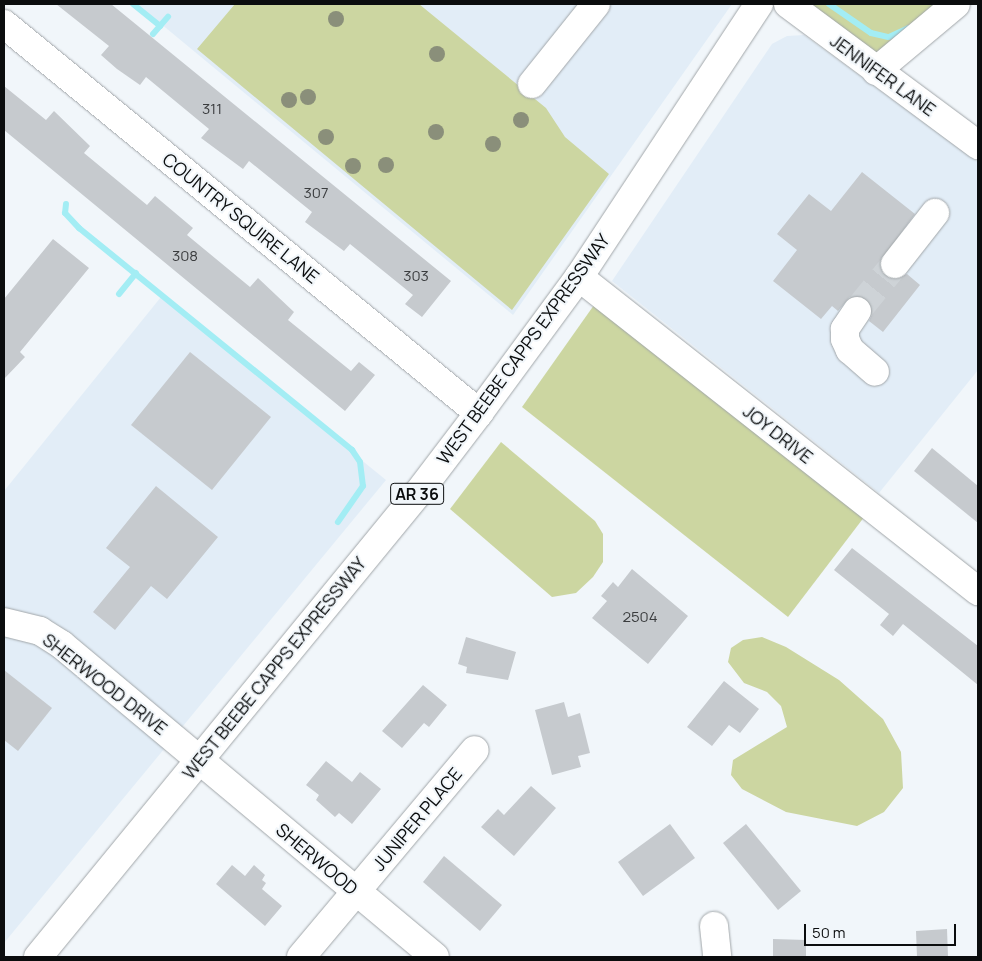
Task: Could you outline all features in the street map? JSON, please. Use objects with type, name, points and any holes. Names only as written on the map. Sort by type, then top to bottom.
[{"type":"street","points":[[532,84],[596,4]]},
{"type":"street","name":"WEST BEEBE CAPPS EXPRESSWAY","points":[[38,957],[479,413],[578,277],[759,4]]},
{"type":"street","name":"JENNIFER LANE","points":[[788,4],[978,145]]},
{"type":"street","points":[[876,71],[956,4]]},
{"type":"street","name":"COUNTRY SQUIRE LANE","points":[[4,24],[479,413]]},
{"type":"street","points":[[894,264],[935,214]]},
{"type":"street","name":"JOY DRIVE","points":[[578,277],[978,591]]},
{"type":"street","points":[[857,311],[845,329],[845,339],[850,350],[875,372]]},
{"type":"street","name":"SHERWOOD DRIVE","points":[[4,622],[40,631],[62,645],[199,760]]},
{"type":"street","name":"JUNIPER PLACE","points":[[301,957],[475,750]]},
{"type":"street","name":"SHERWOOD","points":[[199,760],[436,957]]},
{"type":"street","points":[[714,926],[717,957]]},
{"type":"shaded area","points":[[137,4],[732,4],[513,315]]},
{"type":"shaded area","points":[[804,35],[978,162],[978,370],[879,493],[612,281],[772,44],[787,36]]},
{"type":"shaded area","points":[[161,297],[386,480],[4,943],[4,491]]},
{"type":"green space","points":[[235,4],[419,4],[546,108],[565,137],[609,174],[512,310],[197,49]]},
{"type":"green space","points":[[809,4],[950,4],[886,55],[873,53]]},
{"type":"green space","points":[[599,298],[868,512],[788,617],[522,407]]},
{"type":"green space","points":[[501,442],[595,521],[603,534],[603,562],[593,577],[576,593],[552,597],[450,509]]},
{"type":"green space","points":[[762,637],[786,647],[839,680],[883,719],[901,752],[903,788],[884,812],[857,826],[786,812],[742,789],[731,775],[733,760],[787,727],[781,706],[767,692],[744,683],[728,662],[731,648],[743,640]]},
{"type":"building","points":[[56,4],[111,4],[451,281],[422,317],[405,304],[413,295],[350,244],[344,251],[305,222],[312,212],[249,161],[243,169],[201,138],[209,129],[146,77],[140,85],[117,69],[101,55],[109,46]]},
{"type":"building","points":[[4,86],[46,120],[54,111],[90,146],[84,153],[147,205],[155,196],[193,228],[187,235],[250,287],[258,278],[294,312],[288,320],[351,371],[359,362],[375,375],[345,411],[4,130]]},
{"type":"building","points":[[862,172],[915,214],[880,262],[886,277],[893,279],[907,274],[920,285],[883,332],[869,321],[873,312],[865,298],[850,297],[838,311],[832,306],[821,319],[773,281],[797,250],[777,234],[809,194],[831,211]]},
{"type":"building","points":[[53,239],[89,268],[20,352],[25,357],[4,379],[4,299]]},
{"type":"building","points":[[190,352],[271,417],[212,490],[131,425]]},
{"type":"building","points":[[932,448],[978,486],[978,523],[914,471]]},
{"type":"building","points":[[156,486],[218,537],[167,599],[151,586],[115,630],[93,612],[130,567],[106,548]]},
{"type":"building","points":[[852,548],[978,646],[978,685],[903,624],[893,636],[880,625],[889,614],[834,570]]},
{"type":"building","points":[[632,569],[688,616],[648,664],[592,618],[607,601],[601,596],[613,582],[618,587]]},
{"type":"building","points":[[466,637],[516,652],[508,680],[466,673],[467,667],[458,664]]},
{"type":"building","points":[[4,670],[52,708],[18,751],[4,740]]},
{"type":"building","points":[[724,681],[759,709],[740,733],[729,725],[712,746],[687,727]]},
{"type":"building","points":[[423,685],[447,705],[429,727],[424,723],[402,748],[382,731]]},
{"type":"building","points":[[564,702],[568,717],[580,713],[590,753],[578,756],[581,767],[552,775],[535,710]]},
{"type":"building","points":[[326,761],[352,782],[360,772],[381,789],[352,824],[339,813],[335,817],[316,800],[319,795],[306,785]]},
{"type":"building","points":[[531,786],[556,808],[514,856],[481,827],[498,809],[504,815]]},
{"type":"building","points":[[670,824],[695,858],[643,896],[618,862]]},
{"type":"building","points":[[746,824],[801,891],[778,910],[723,843]]},
{"type":"building","points":[[444,856],[502,905],[480,931],[423,882]]},
{"type":"building","points":[[232,865],[245,876],[254,865],[265,875],[262,880],[266,883],[262,889],[282,906],[265,926],[216,884]]},
{"type":"building","points":[[947,929],[948,957],[917,957],[916,931]]},
{"type":"building","points":[[773,939],[806,940],[806,957],[773,957]]},
{"type":"waterway","points":[[133,4],[160,26]]},
{"type":"waterway","points":[[829,4],[871,33],[889,37],[908,28]]},
{"type":"waterway","points":[[153,34],[168,17]]},
{"type":"waterway","points":[[66,204],[65,213],[79,228],[352,450],[360,462],[363,486],[338,522]]},
{"type":"waterway","points":[[119,294],[136,273]]},
{"type":"tunnel","points":[[857,311],[895,264]]}]
